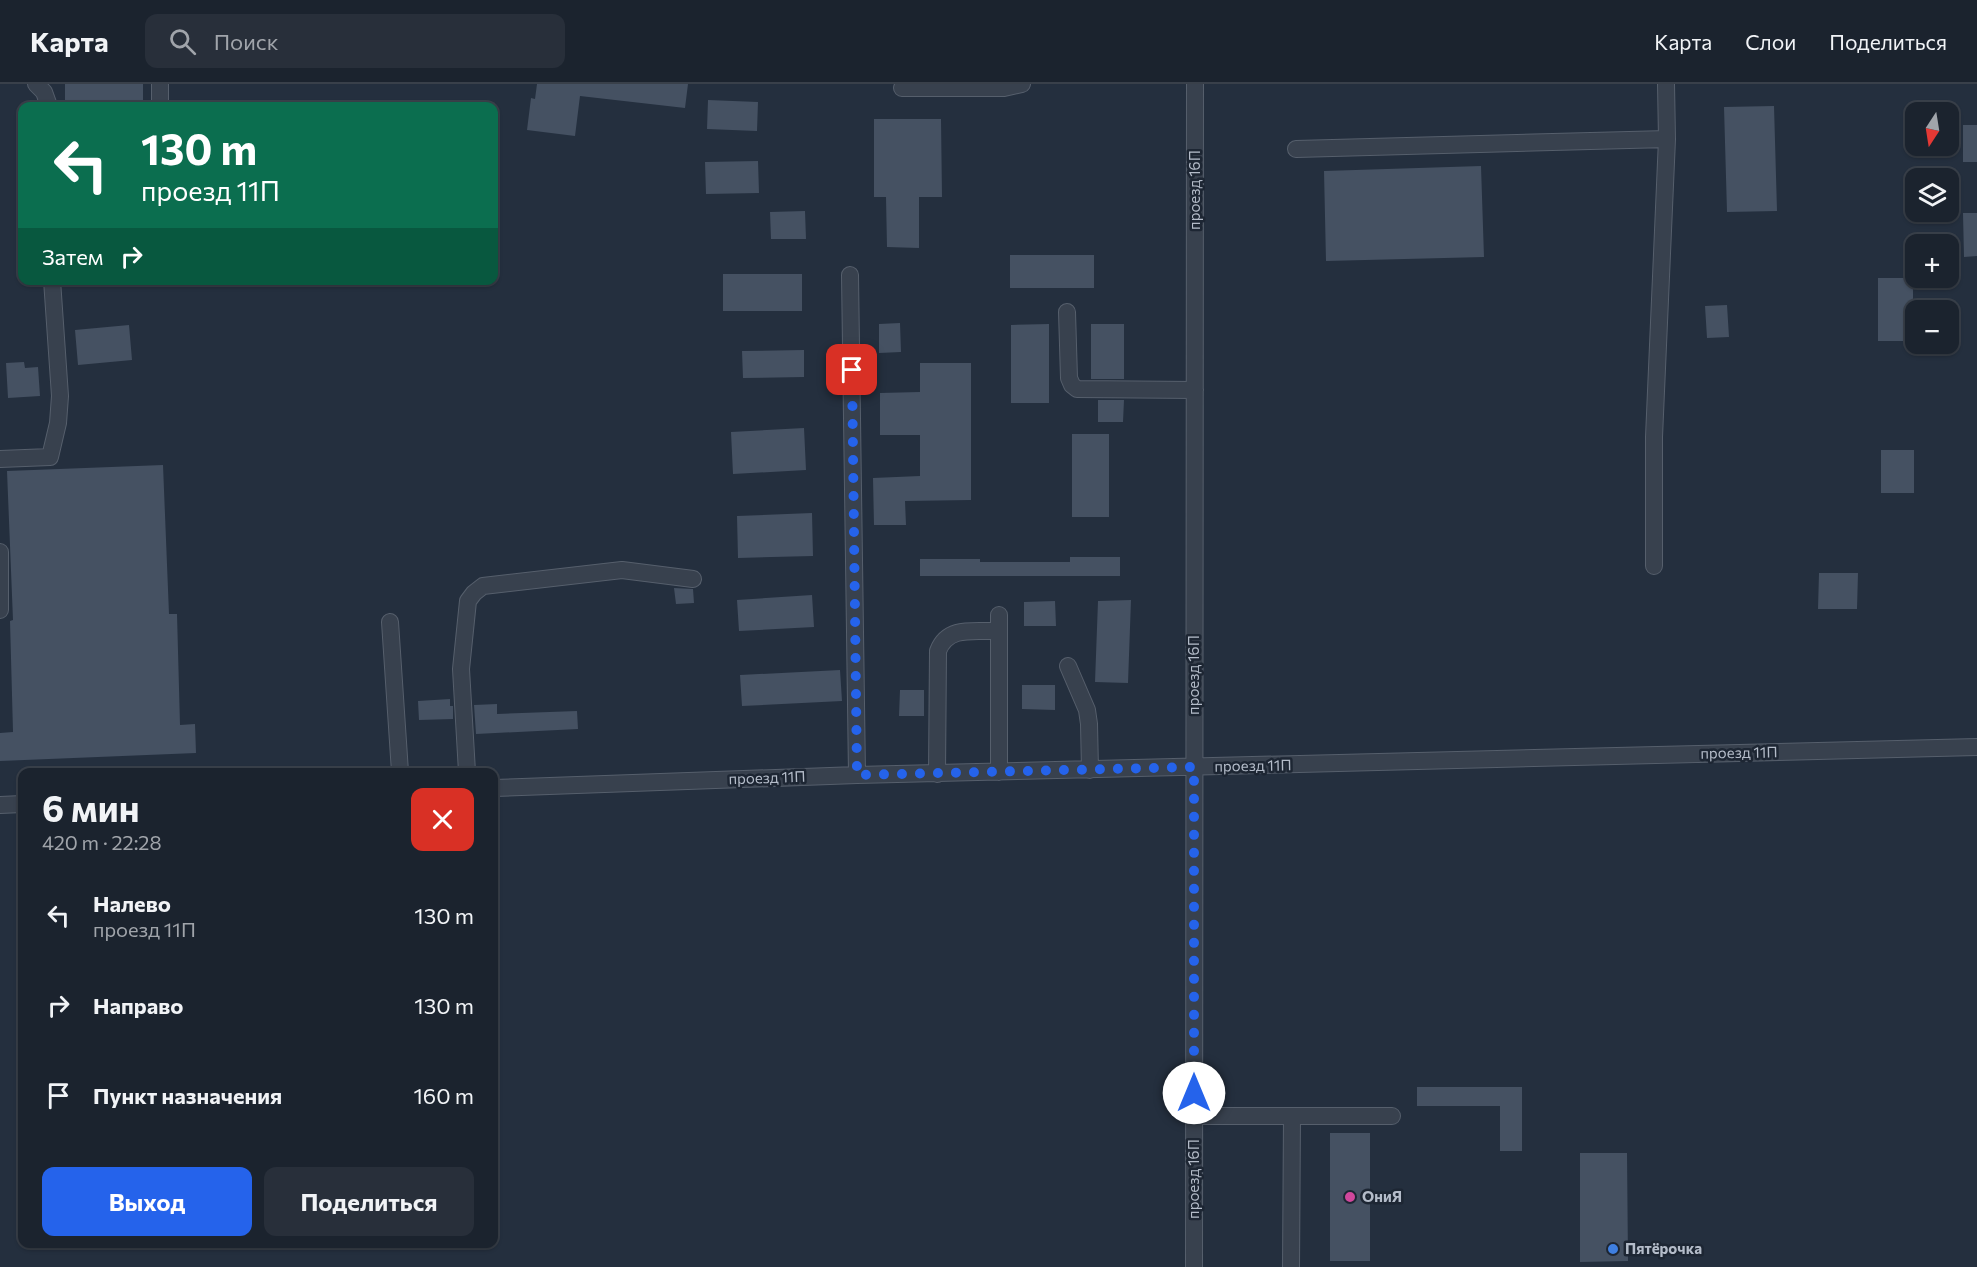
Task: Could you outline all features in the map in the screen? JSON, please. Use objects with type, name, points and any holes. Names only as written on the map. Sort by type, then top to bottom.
[{"type":"street","points":[[36,84],[44,92],[47,102]]},
{"type":"street","points":[[160,84],[160,102]]},
{"type":"street","points":[[902,88],[1004,88],[1022,84]]},
{"type":"street","name":"проезд 16П","points":[[1194,1267],[1195,84]]},
{"type":"street","points":[[1654,566],[1654,437],[1667,139],[1666,84]]},
{"type":"street","points":[[1296,149],[1667,139]]},
{"type":"street","points":[[850,274],[857,775]]},
{"type":"street","points":[[0,459],[50,457],[60,403],[52,285]]},
{"type":"street","points":[[1067,312],[1069,378],[1071,385],[1077,389],[1195,390]]},
{"type":"street","points":[[0,552],[0,610]]},
{"type":"street","points":[[467,768],[461,669],[468,601],[474,593],[483,586],[622,570],[693,579]]},
{"type":"street","points":[[390,622],[400,768]]},
{"type":"street","points":[[937,774],[938,651],[942,642],[954,633],[999,623],[999,772]]},
{"type":"street","points":[[1068,666],[1087,710],[1090,770]]},
{"type":"street","name":"проезд 11П","points":[[498,788],[857,775],[1977,747]]},
{"type":"street","points":[[0,805],[18,804]]},
{"type":"street","points":[[1194,1116],[1392,1116]]},
{"type":"street","points":[[1292,1116],[1292,1267]]},
{"type":"building","points":[[65,84],[143,84],[143,102],[65,102]]},
{"type":"building","points":[[537,84],[688,84],[685,108],[580,96],[575,136],[527,130],[531,98],[535,99]]},
{"type":"building","points":[[708,100],[758,102],[757,131],[707,129]]},
{"type":"building","points":[[1774,106],[1777,211],[1727,212],[1724,107]]},
{"type":"building","points":[[874,119],[941,119],[942,197],[919,197],[919,248],[887,247],[886,197],[874,197]]},
{"type":"building","points":[[1963,125],[1977,125],[1977,162],[1963,162]]},
{"type":"building","points":[[758,161],[759,193],[706,194],[705,162]]},
{"type":"building","points":[[1481,166],[1484,257],[1326,261],[1324,171]]},
{"type":"building","points":[[805,211],[806,239],[771,239],[770,212]]},
{"type":"building","points":[[1963,213],[1977,213],[1977,256],[1964,257]]},
{"type":"building","points":[[1010,255],[1094,255],[1094,288],[1010,288]]},
{"type":"building","points":[[723,274],[802,274],[802,311],[723,311]]},
{"type":"building","points":[[1878,278],[1905,278],[1905,288],[1913,288],[1913,300],[1905,300],[1905,341],[1878,341]]},
{"type":"building","points":[[1727,305],[1729,337],[1707,338],[1705,306]]},
{"type":"building","points":[[900,323],[901,352],[879,353],[879,324]]},
{"type":"building","points":[[1049,324],[1049,403],[1011,403],[1011,325]]},
{"type":"building","points":[[1091,324],[1124,324],[1124,379],[1091,379]]},
{"type":"building","points":[[129,325],[132,360],[78,365],[75,330]]},
{"type":"building","points":[[804,350],[804,377],[743,378],[742,351]]},
{"type":"building","points":[[24,362],[25,368],[38,367],[40,396],[8,398],[6,363]]},
{"type":"building","points":[[920,363],[971,363],[971,500],[905,501],[906,525],[874,525],[873,478],[920,476],[920,435],[880,435],[880,393],[920,392]]},
{"type":"building","points":[[1098,400],[1124,400],[1123,422],[1098,422]]},
{"type":"building","points":[[804,428],[806,470],[733,474],[731,432]]},
{"type":"building","points":[[1072,434],[1109,434],[1109,517],[1072,517]]},
{"type":"building","points":[[1881,450],[1914,450],[1914,493],[1881,493]]},
{"type":"building","points":[[163,465],[169,614],[177,614],[180,725],[195,724],[196,753],[0,761],[0,733],[13,732],[10,621],[13,620],[7,471]]},
{"type":"building","points":[[812,513],[813,556],[738,558],[737,516]]},
{"type":"building","points":[[1070,557],[1120,557],[1120,576],[920,576],[920,559],[1070,562]]},
{"type":"building","points":[[1819,573],[1858,573],[1857,609],[1818,609]]},
{"type":"building","points":[[674,588],[693,589],[694,603],[676,604]]},
{"type":"building","points":[[812,595],[814,627],[739,631],[737,600]]},
{"type":"building","points":[[1131,600],[1128,683],[1095,682],[1098,601]]},
{"type":"building","points":[[1055,601],[1056,626],[1024,626],[1024,602]]},
{"type":"building","points":[[840,670],[842,701],[742,706],[740,675]]},
{"type":"building","points":[[1022,685],[1055,685],[1055,710],[1022,709]]},
{"type":"building","points":[[900,690],[924,690],[924,716],[899,716]]},
{"type":"building","points":[[450,699],[450,706],[453,706],[453,719],[419,720],[418,701]]},
{"type":"building","points":[[497,704],[497,714],[577,711],[578,729],[476,734],[474,705]]},
{"type":"building","points":[[1417,1087],[1522,1087],[1522,1151],[1500,1151],[1500,1106],[1417,1106]]},
{"type":"building","name":"ОниЯ","points":[[1330,1133],[1370,1133],[1370,1261],[1330,1261]]},
{"type":"building","points":[[1580,1153],[1627,1153],[1628,1261],[1580,1262]]},
{"type":"place","name":"ОниЯ","points":[[1350,1197]]},
{"type":"place","name":"Пятёрочка","points":[[1613,1249]]},
{"type":"route","points":[[852,370],[857,775],[1194,767],[1194,1093]]}]
